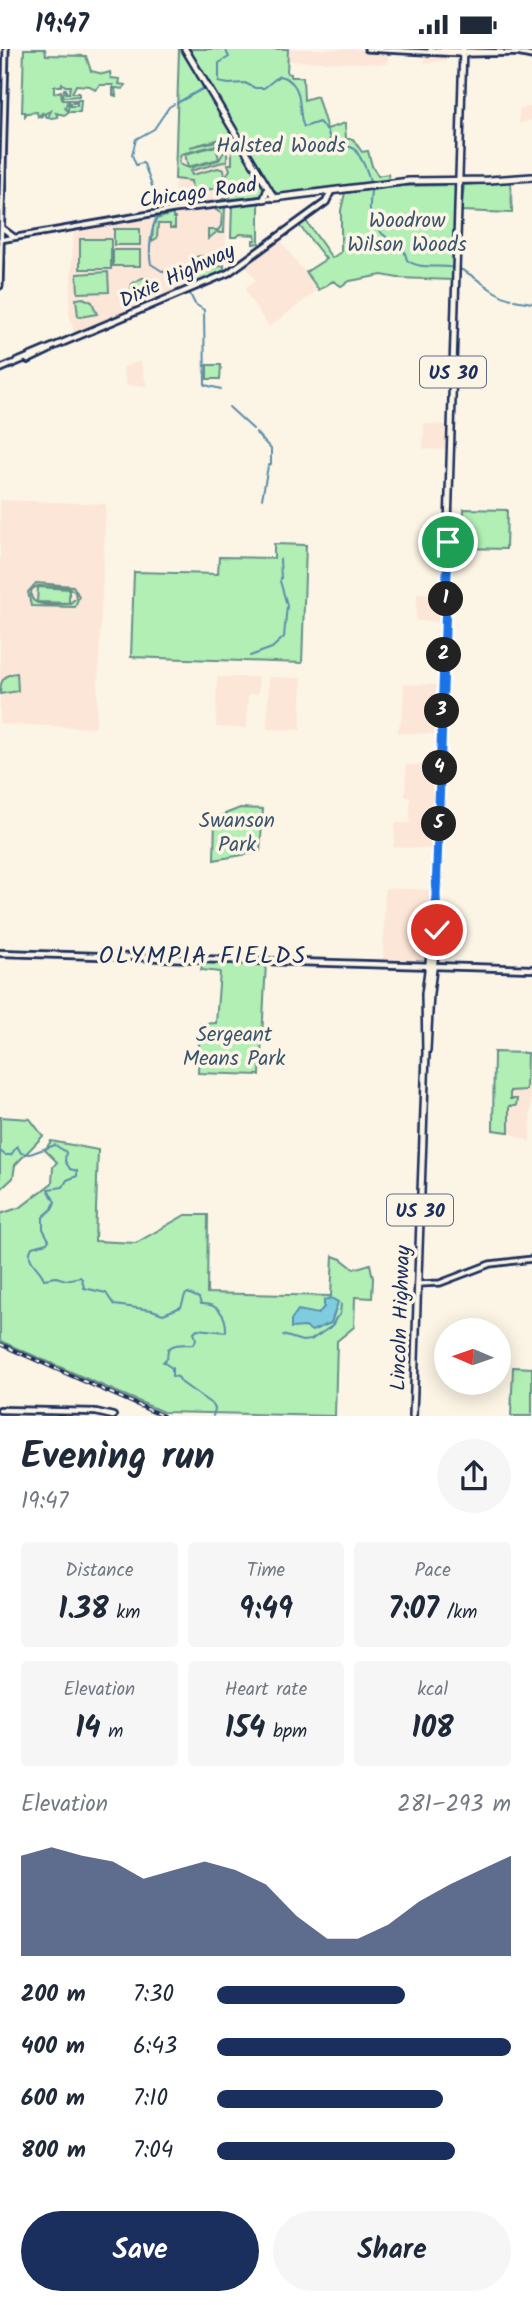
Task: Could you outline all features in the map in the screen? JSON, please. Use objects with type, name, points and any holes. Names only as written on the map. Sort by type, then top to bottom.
[{"type":"main road","points":[[187,51],[274,198]]},
{"type":"main road","name":"US 30","points":[[431,966],[436,908],[462,51]]},
{"type":"main road","name":"Chicago Road","points":[[274,198],[377,186],[532,177]]},
{"type":"main road","points":[[264,199],[268,188]]},
{"type":"main road","name":"Dixie Highway","points":[[0,370],[228,273],[326,202],[331,191]]},
{"type":"main road","name":"Dixie Highway","points":[[0,370],[59,345]]},
{"type":"main road","points":[[0,363],[6,366]]},
{"type":"main road","points":[[0,953],[532,969]]},
{"type":"main road","name":"Lincoln Highway","points":[[413,1416],[431,966]]},
{"type":"main road","points":[[0,1411],[96,1412],[113,1416]]},
{"type":"street","points":[[0,286],[6,49]]},
{"type":"street","points":[[367,49],[519,53],[532,56]]},
{"type":"street","name":"Chicago Road","points":[[1,239],[173,210],[274,198]]},
{"type":"street","points":[[2,227],[14,237]]},
{"type":"street","points":[[417,1284],[440,1283],[490,1264],[532,1259]]},
{"type":"shaded area","points":[[288,49],[388,49],[388,64],[287,61]]},
{"type":"shaded area","points":[[425,49],[459,49],[459,57],[424,64]]},
{"type":"shaded area","points":[[532,106],[532,120],[519,124],[519,110]]},
{"type":"shaded area","points":[[233,135],[232,199],[174,207],[176,150]]},
{"type":"shaded area","points":[[227,205],[225,271],[75,336],[69,314],[74,229]]},
{"type":"shaded area","points":[[280,240],[318,290],[269,327],[246,292],[246,287],[256,280],[245,266]]},
{"type":"shaded area","points":[[140,361],[147,386],[126,385],[123,368]]},
{"type":"shaded area","points":[[424,424],[448,425],[447,450],[423,449]]},
{"type":"shaded area","points":[[0,500],[106,504],[96,728],[0,724]]},
{"type":"shaded area","points":[[417,593],[443,594],[442,622],[416,621]]},
{"type":"shaded area","points":[[217,677],[259,677],[258,694],[248,694],[247,728],[216,727]]},
{"type":"shaded area","points":[[269,677],[302,678],[300,730],[267,729]]},
{"type":"shaded area","points":[[404,684],[440,685],[439,734],[397,733],[403,713]]},
{"type":"shaded area","points":[[406,765],[438,765],[434,849],[394,847],[395,823],[410,823],[410,797],[405,796]]},
{"type":"shaded area","points":[[385,888],[433,890],[428,957],[425,961],[383,959]]},
{"type":"shaded area","points":[[527,1053],[532,1053],[530,1142],[509,1132],[510,1090],[526,1090]]},
{"type":"green space","points":[[24,49],[45,49],[46,55],[86,56],[91,71],[103,74],[110,72],[111,78],[120,79],[119,84],[125,85],[123,89],[115,88],[116,96],[113,95],[113,85],[100,85],[95,90],[90,86],[76,85],[72,93],[79,93],[79,96],[66,97],[63,96],[64,89],[69,93],[70,86],[62,83],[61,86],[54,86],[54,93],[61,91],[62,100],[68,100],[65,108],[68,111],[69,100],[75,100],[70,106],[77,106],[77,100],[81,100],[80,112],[64,115],[56,113],[58,117],[52,118],[48,117],[51,111],[46,113],[46,116],[43,113],[41,118],[41,114],[38,117],[37,112],[27,113],[25,116],[25,112],[22,112]]},
{"type":"green space","name":"Halsted Woods","points":[[179,49],[288,49],[287,73],[291,74],[291,77],[303,77],[304,100],[317,96],[327,129],[345,123],[346,139],[353,139],[362,152],[368,151],[378,176],[388,174],[389,182],[216,201],[230,197],[227,174],[230,170],[228,164],[232,164],[232,136],[190,147],[222,140],[227,150],[227,161],[190,171],[192,175],[218,168],[224,170],[226,187],[198,191],[192,189],[191,181],[175,179]],"holes":[[[216,145],[222,147],[224,152],[219,160],[189,168],[179,162],[181,154]]]},
{"type":"green space","points":[[216,146],[219,159],[188,167],[185,154]]},
{"type":"green space","points":[[511,181],[512,213],[461,211],[464,185]]},
{"type":"green space","name":"Woodrow Wilson Woods","points":[[453,185],[456,189],[453,280],[382,275],[350,281],[341,286],[333,281],[319,290],[306,272],[326,259],[299,225],[306,221],[332,258],[341,252],[341,210],[345,193],[402,186]]},
{"type":"green space","points":[[259,203],[259,243],[253,244],[255,235],[240,234],[231,237],[232,204]]},
{"type":"green space","points":[[225,205],[224,233],[218,231],[208,239],[208,230],[218,230],[221,226],[222,214],[216,207]]},
{"type":"green space","points":[[173,214],[175,228],[170,228],[170,224],[158,224],[157,238],[152,241],[156,219]]},
{"type":"green space","points":[[114,229],[140,229],[140,245],[114,245]]},
{"type":"green space","points":[[80,239],[111,239],[111,269],[80,269]]},
{"type":"green space","points":[[113,250],[140,250],[140,266],[113,266]]},
{"type":"green space","points":[[210,257],[207,262],[195,262],[192,265],[197,266],[197,269],[209,270],[224,265],[224,271],[196,284],[189,266],[194,258]]},
{"type":"green space","points":[[108,272],[109,292],[78,293],[77,274]]},
{"type":"green space","points":[[142,278],[148,278],[149,295],[147,298],[129,298],[132,284]]},
{"type":"green space","points":[[83,298],[92,302],[97,314],[78,316],[76,299]]},
{"type":"green space","points":[[207,365],[221,365],[220,379],[207,379]]},
{"type":"green space","points":[[464,509],[507,510],[506,549],[463,548]]},
{"type":"green space","points":[[274,544],[306,545],[302,663],[131,657],[134,572],[218,574],[219,557],[274,558]]},
{"type":"green space","points":[[36,583],[73,586],[79,596],[75,607],[31,606],[28,592]],"holes":[[[38,586],[68,587],[75,592],[76,598],[69,604],[37,603],[31,595],[32,589]]]},
{"type":"green space","points":[[38,587],[69,589],[69,603],[37,602]]},
{"type":"green space","points":[[17,673],[18,691],[0,694],[3,679]]},
{"type":"green space","name":"Swanson Park","points":[[240,808],[263,809],[260,852],[214,860],[215,818]]},
{"type":"green space","name":"Sergeant Means Park","points":[[203,962],[266,963],[260,1075],[198,1073],[200,1024],[216,1023],[220,972],[201,970]]},
{"type":"green space","points":[[494,1052],[527,1053],[526,1090],[510,1091],[510,1099],[517,1099],[516,1106],[509,1106],[509,1132],[493,1130]]},
{"type":"green space","points":[[0,1117],[30,1119],[43,1136],[15,1165],[13,1178],[0,1190]]},
{"type":"green space","points":[[51,1141],[98,1150],[95,1241],[136,1243],[185,1215],[208,1215],[207,1293],[331,1296],[333,1256],[354,1269],[370,1264],[373,1278],[372,1298],[355,1297],[354,1327],[337,1341],[335,1416],[163,1412],[0,1341],[0,1214],[21,1207],[52,1183],[53,1167],[57,1162],[45,1150]]},
{"type":"green space","points":[[513,1367],[532,1368],[532,1416],[511,1416]]},
{"type":"water","points":[[331,1298],[338,1302],[331,1323],[312,1331],[305,1327],[291,1328],[291,1320],[298,1310],[318,1314],[324,1307],[324,1300]]},
{"type":"waterway","points":[[219,81],[219,63],[229,57],[225,49]]},
{"type":"waterway","points":[[218,82],[245,83],[255,88],[264,88],[279,76],[288,79],[297,91],[304,127],[319,122],[328,132],[332,148],[348,146],[355,149],[370,180],[372,220],[384,236],[404,250],[407,260],[413,264],[462,270],[511,299]]},
{"type":"waterway","points":[[177,103],[206,87]]},
{"type":"waterway","points":[[158,210],[144,164],[136,165],[132,155],[136,139],[154,129],[174,104]]},
{"type":"waterway","points":[[158,216],[151,239],[151,264],[162,271],[182,273],[190,286]]},
{"type":"waterway","points":[[190,294],[195,304],[204,310],[205,385],[221,389]]},
{"type":"waterway","points":[[514,300],[532,303]]},
{"type":"waterway","points":[[229,407],[253,429]]},
{"type":"waterway","points":[[256,433],[271,449],[271,464],[268,466],[262,499]]},
{"type":"waterway","points":[[280,559],[281,579]]},
{"type":"waterway","points":[[250,656],[272,648],[284,637],[287,605],[280,581]]},
{"type":"waterway","points":[[0,1151],[11,1155],[17,1146],[21,1153],[30,1154],[55,1145],[66,1152],[65,1161],[70,1169],[77,1171],[77,1176],[67,1180],[63,1187],[48,1189],[55,1202],[43,1217],[43,1229],[49,1240],[32,1247],[30,1252],[31,1260],[44,1279],[56,1277],[66,1280],[80,1277],[84,1288],[106,1293],[114,1305],[163,1314],[181,1307],[188,1293],[199,1298],[201,1304],[217,1308],[225,1321],[226,1332],[197,1329],[194,1332],[194,1344],[171,1347],[163,1362],[172,1368],[172,1376],[178,1377],[182,1383],[213,1405],[213,1416]]},
{"type":"waterway","points":[[283,1335],[302,1341],[311,1340],[332,1326],[340,1315],[341,1304]]},
{"type":"railway","points":[[0,1344],[163,1416]]},
{"type":"district","name":"OLYMPIA FIELDS","points":[[203,955]]},
{"type":"route","points":[[437,930],[448,542]]}]
